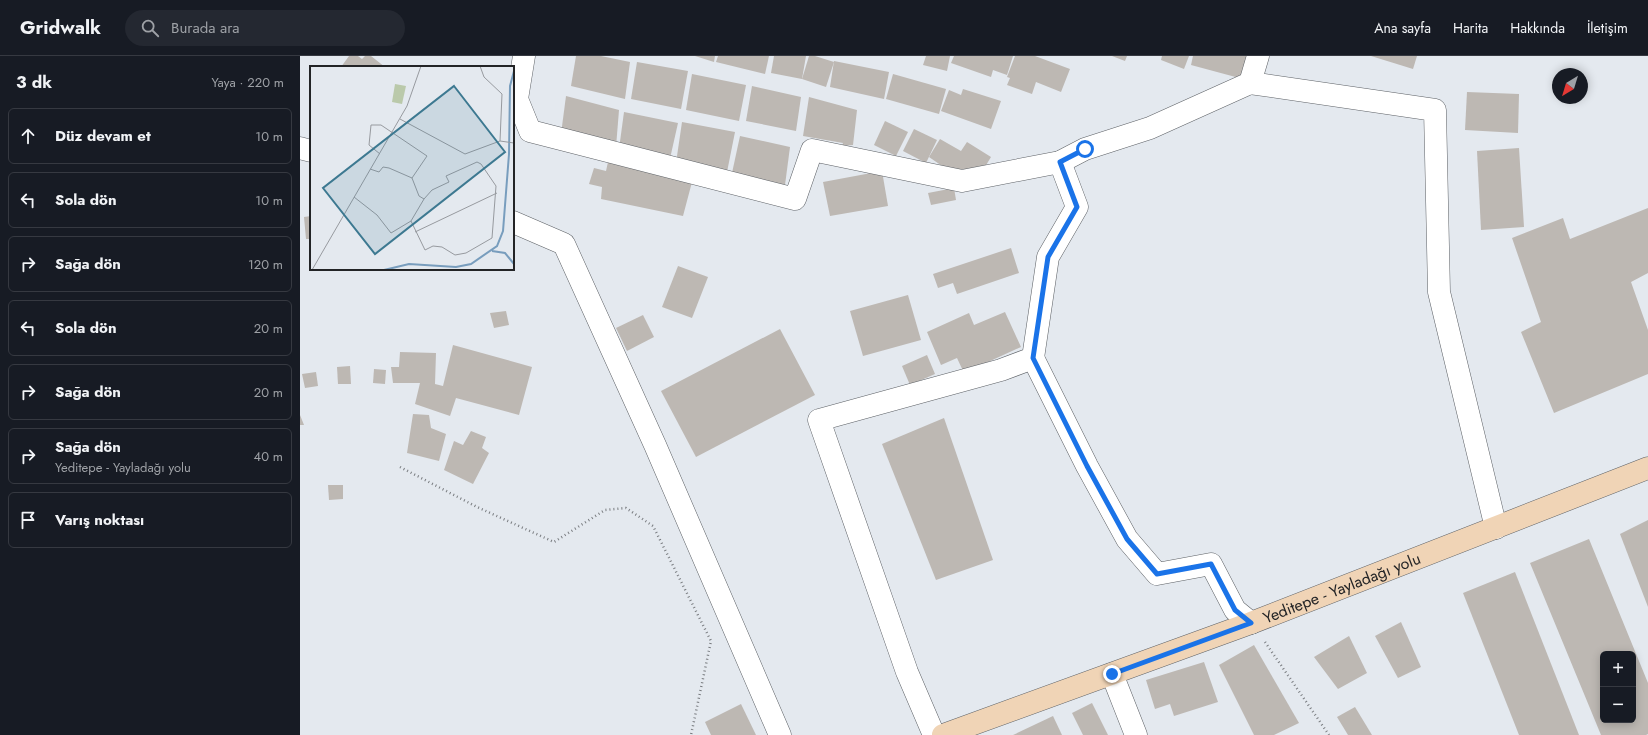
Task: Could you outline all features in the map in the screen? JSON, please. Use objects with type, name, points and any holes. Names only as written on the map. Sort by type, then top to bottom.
[{"type":"main road","name":"Yeditepe - Yayladağı yolu","points":[[943,735],[1251,623],[1648,468]]},
{"type":"street","points":[[524,56],[517,100],[530,132],[795,199],[812,150],[962,181],[1060,162],[1085,149],[1150,128],[1250,83],[1435,110],[1439,292],[1496,528]]},
{"type":"street","points":[[1250,83],[1258,56]]},
{"type":"street","points":[[300,148],[310,152]]},
{"type":"street","points":[[1060,162],[1077,207],[1048,257],[1033,358],[1087,466],[1127,539],[1157,574],[1211,564],[1235,610],[1251,623]]},
{"type":"street","points":[[514,222],[564,244],[655,445],[780,735]]},
{"type":"street","points":[[934,735],[907,672],[819,420],[1001,370],[1033,358]]},
{"type":"street","points":[[1112,674],[1136,735]]},
{"type":"path","points":[[400,467],[477,507],[554,542],[605,510],[626,508],[653,526],[711,641],[691,735]]},
{"type":"path","points":[[1251,623],[1330,735]]},
{"type":"building","points":[[349,56],[358,56],[362,59],[365,56],[371,56],[384,66],[342,66]]},
{"type":"building","points":[[576,56],[601,56],[630,62],[625,99],[571,86]]},
{"type":"building","points":[[695,56],[715,56],[714,62]]},
{"type":"building","points":[[718,56],[769,56],[765,74],[716,62]]},
{"type":"building","points":[[774,56],[806,56],[802,79],[771,73]]},
{"type":"building","points":[[809,56],[815,56],[834,62],[826,87],[802,79]]},
{"type":"building","points":[[926,56],[950,56],[947,71],[923,65]]},
{"type":"building","points":[[954,56],[1013,56],[1007,75],[993,70],[991,77],[951,63]]},
{"type":"building","points":[[1015,56],[1035,56],[1070,69],[1061,92],[1036,82],[1032,94],[1007,85],[1010,78],[1007,77]]},
{"type":"building","points":[[1112,56],[1127,56],[1125,61]]},
{"type":"building","points":[[1162,56],[1189,56],[1184,69],[1161,60]]},
{"type":"building","points":[[1193,56],[1249,56],[1243,79],[1191,65]]},
{"type":"building","points":[[1371,56],[1417,56],[1413,69]]},
{"type":"building","points":[[834,61],[889,72],[884,99],[830,87]]},
{"type":"building","points":[[637,62],[688,71],[681,109],[631,99]]},
{"type":"building","points":[[692,74],[746,85],[739,121],[686,110]]},
{"type":"building","points":[[893,74],[946,89],[939,114],[886,99]]},
{"type":"building","points":[[752,86],[801,97],[796,131],[746,121]]},
{"type":"building","points":[[963,89],[1001,101],[991,129],[941,111],[949,90],[961,95]]},
{"type":"building","points":[[1467,92],[1519,94],[1518,133],[1465,130]]},
{"type":"building","points":[[566,96],[619,110],[616,147],[561,134]]},
{"type":"building","points":[[809,97],[857,110],[853,145],[842,146],[843,143],[803,136]]},
{"type":"building","points":[[624,112],[678,123],[669,163],[619,149]]},
{"type":"building","points":[[885,121],[908,132],[896,156],[874,145]]},
{"type":"building","points":[[682,122],[735,132],[727,172],[676,163]]},
{"type":"building","points":[[914,129],[937,140],[926,163],[903,151]]},
{"type":"building","points":[[740,136],[790,147],[785,185],[732,173]]},
{"type":"building","points":[[940,139],[961,151],[967,142],[991,157],[980,175],[964,181],[929,157]]},
{"type":"building","points":[[1519,148],[1524,227],[1481,230],[1477,151]]},
{"type":"building","points":[[608,162],[692,182],[683,216],[601,199],[602,187],[589,184],[594,168],[606,171]]},
{"type":"building","points":[[882,171],[888,206],[830,216],[823,182]]},
{"type":"building","points":[[954,188],[956,200],[931,205],[928,193]]},
{"type":"building","points":[[1648,208],[1648,273],[1631,282],[1648,330],[1648,374],[1554,413],[1521,332],[1541,322],[1512,238],[1563,218],[1570,239]]},
{"type":"building","points":[[310,216],[310,239],[306,239],[304,217]]},
{"type":"building","points":[[1011,248],[1019,273],[957,294],[953,283],[938,288],[933,274]]},
{"type":"building","points":[[678,266],[708,277],[692,318],[662,307]]},
{"type":"building","points":[[908,295],[921,340],[863,356],[850,311]]},
{"type":"building","points":[[506,311],[509,325],[494,328],[490,313]]},
{"type":"building","points":[[1005,312],[1021,347],[964,373],[957,358],[941,365],[927,332],[969,313],[974,325]]},
{"type":"building","points":[[643,315],[654,337],[627,351],[616,328]]},
{"type":"building","points":[[780,329],[815,395],[696,457],[661,391]]},
{"type":"building","points":[[453,345],[532,367],[519,415],[456,398],[450,416],[415,404],[420,383],[393,383],[391,367],[399,367],[400,352],[436,353],[435,384],[443,386]]},
{"type":"building","points":[[927,355],[935,374],[910,385],[902,366]]},
{"type":"building","points":[[350,366],[351,384],[338,384],[337,367]]},
{"type":"building","points":[[374,369],[386,370],[385,384],[373,383]]},
{"type":"building","points":[[316,372],[318,386],[305,388],[302,374]]},
{"type":"building","points":[[413,414],[429,415],[431,428],[446,434],[439,461],[407,453]]},
{"type":"building","points":[[300,415],[304,425],[300,425]]},
{"type":"building","points":[[944,418],[993,560],[936,580],[882,444]]},
{"type":"building","points":[[471,431],[486,437],[482,448],[489,453],[473,484],[444,470],[454,441],[463,445]]},
{"type":"building","points":[[328,485],[343,485],[343,499],[329,500]]},
{"type":"building","points":[[1648,520],[1648,607],[1620,534]]},
{"type":"building","points":[[1589,539],[1635,651],[1600,651],[1600,723],[1636,723],[1636,654],[1648,683],[1648,734],[1601,735],[1530,563]]},
{"type":"building","points":[[1515,572],[1579,735],[1519,735],[1463,593]]},
{"type":"building","points":[[1401,622],[1421,667],[1398,678],[1375,636]]},
{"type":"building","points":[[1349,636],[1367,673],[1338,689],[1314,657]]},
{"type":"building","points":[[1254,645],[1299,723],[1274,735],[1254,735],[1219,665]]},
{"type":"building","points":[[1204,662],[1218,702],[1174,716],[1170,704],[1155,709],[1146,680]]},
{"type":"building","points":[[1092,703],[1108,735],[1083,735],[1072,713]]},
{"type":"building","points":[[741,704],[756,735],[711,735],[705,722]]},
{"type":"building","points":[[1355,707],[1372,735],[1348,735],[1337,717]]},
{"type":"building","points":[[1053,716],[1062,735],[1013,735]]},
{"type":"route","points":[[1085,149],[1060,162],[1077,207],[1048,257],[1033,358],[1087,466],[1127,539],[1157,574],[1211,564],[1235,610],[1251,623],[1112,674]]}]
